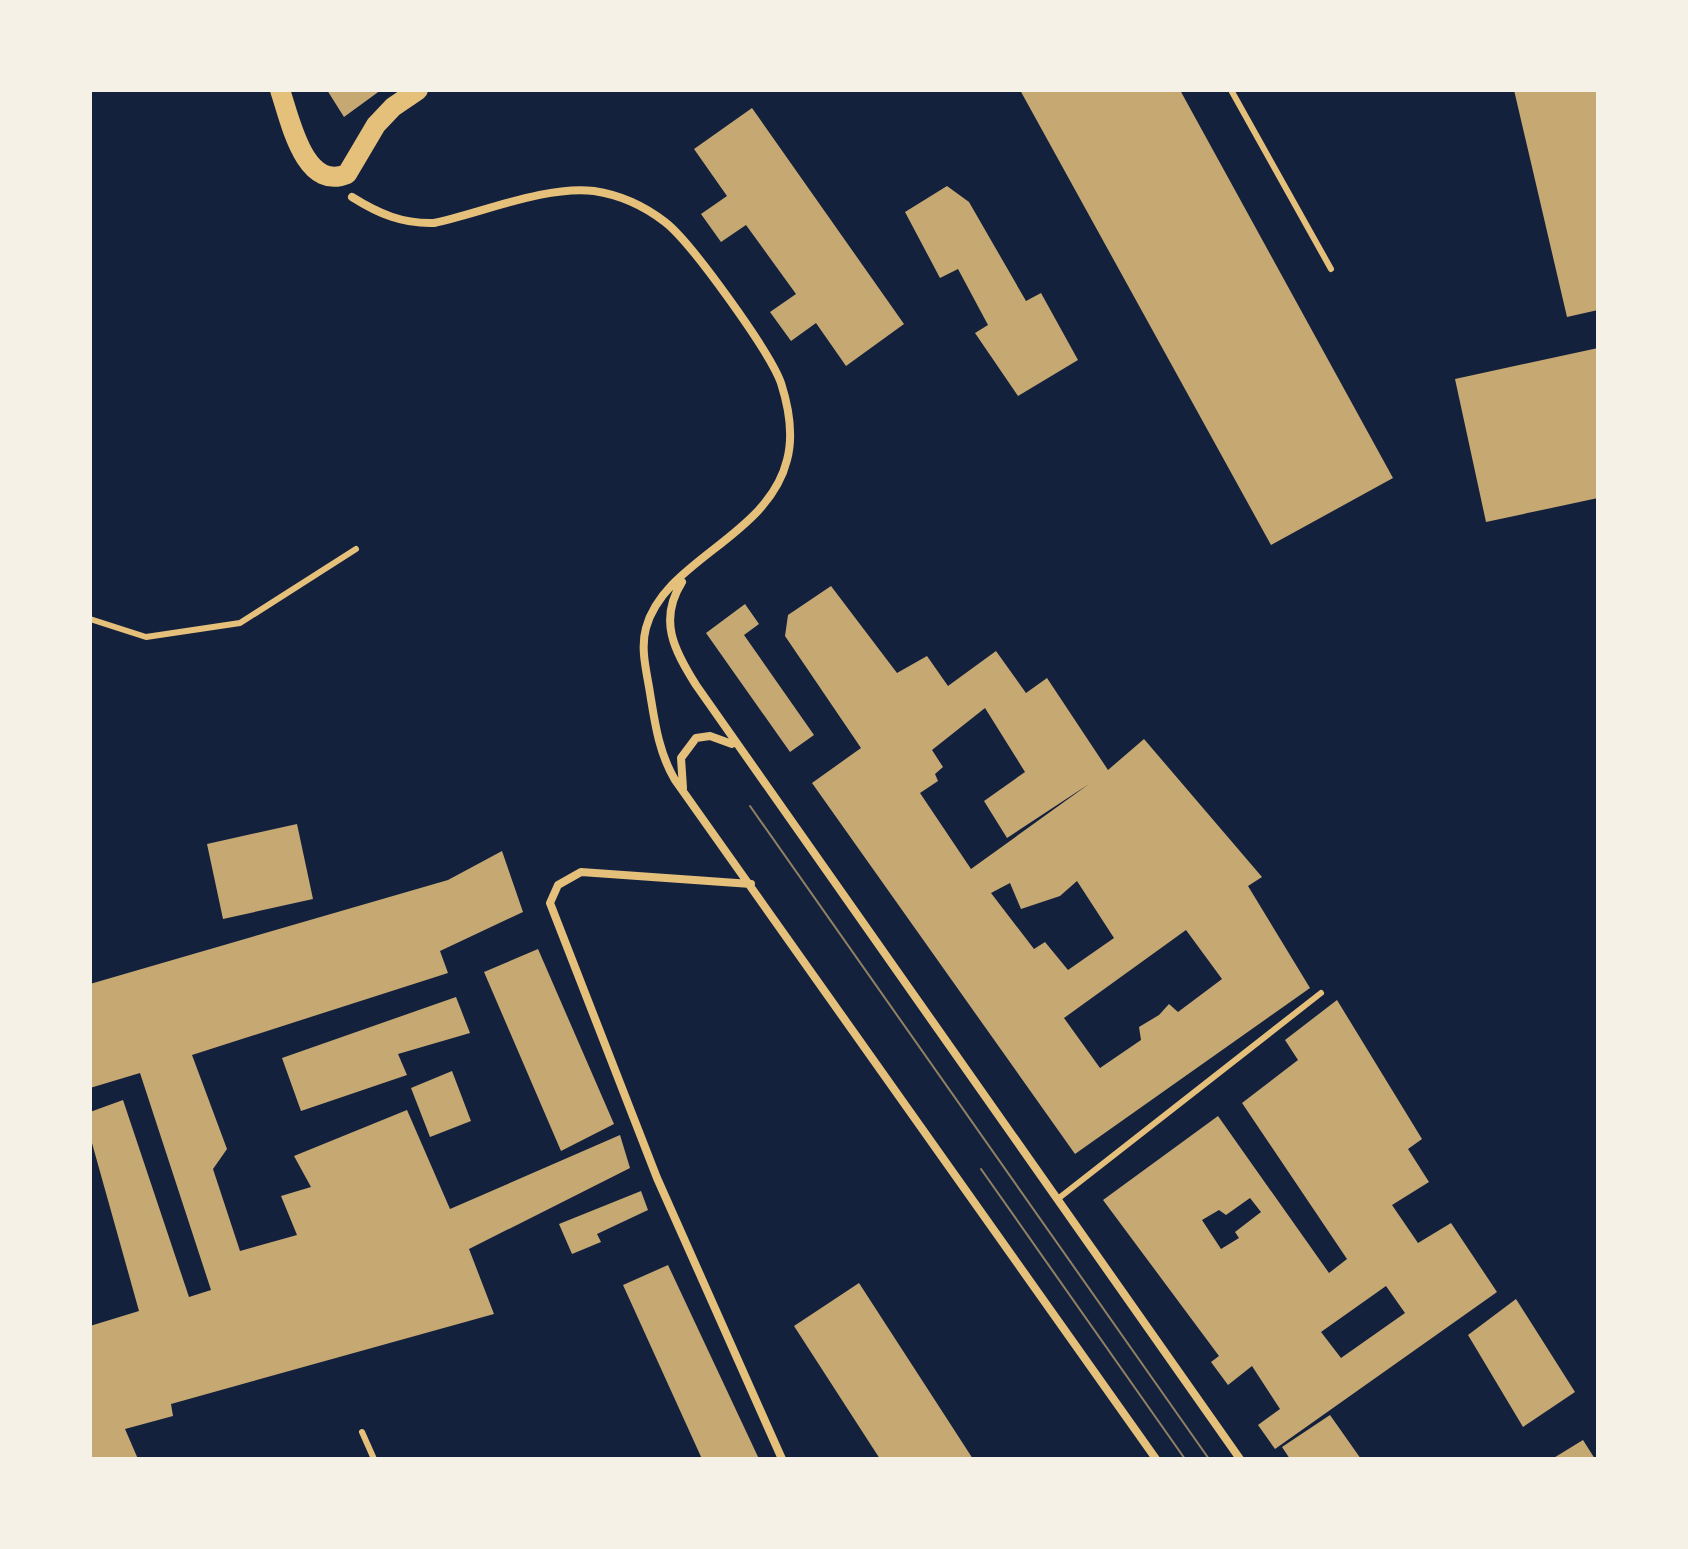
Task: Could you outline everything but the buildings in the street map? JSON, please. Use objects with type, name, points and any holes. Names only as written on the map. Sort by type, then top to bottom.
[{"type":"main road","points":[[280,90],[306,159],[320,174],[338,178],[347,174],[358,152],[393,107],[418,90]]},
{"type":"street","points":[[352,197],[394,219],[424,223],[562,192],[591,191],[641,205],[675,233],[766,356],[780,380],[791,431],[782,480],[770,499],[658,603],[646,627],[644,642],[659,742],[668,767],[683,791],[1156,1459]]},
{"type":"street","points":[[699,563],[673,599],[669,613],[671,639],[685,666],[739,749],[1059,1198],[1240,1459]]},
{"type":"street","points":[[683,791],[679,775],[681,758],[696,738],[724,738],[739,749]]},
{"type":"street","points":[[751,884],[581,872],[558,885],[550,903],[657,1178],[782,1459]]},
{"type":"lane","points":[[1231,90],[1331,269]]},
{"type":"lane","points":[[90,619],[146,637],[240,623],[356,549]]},
{"type":"lane","points":[[1059,1198],[1321,993]]},
{"type":"lane","points":[[362,1432],[374,1459]]},
{"type":"tram line","points":[[750,806],[1209,1459]]},
{"type":"tram line","points":[[981,1169],[1185,1459]]}]
